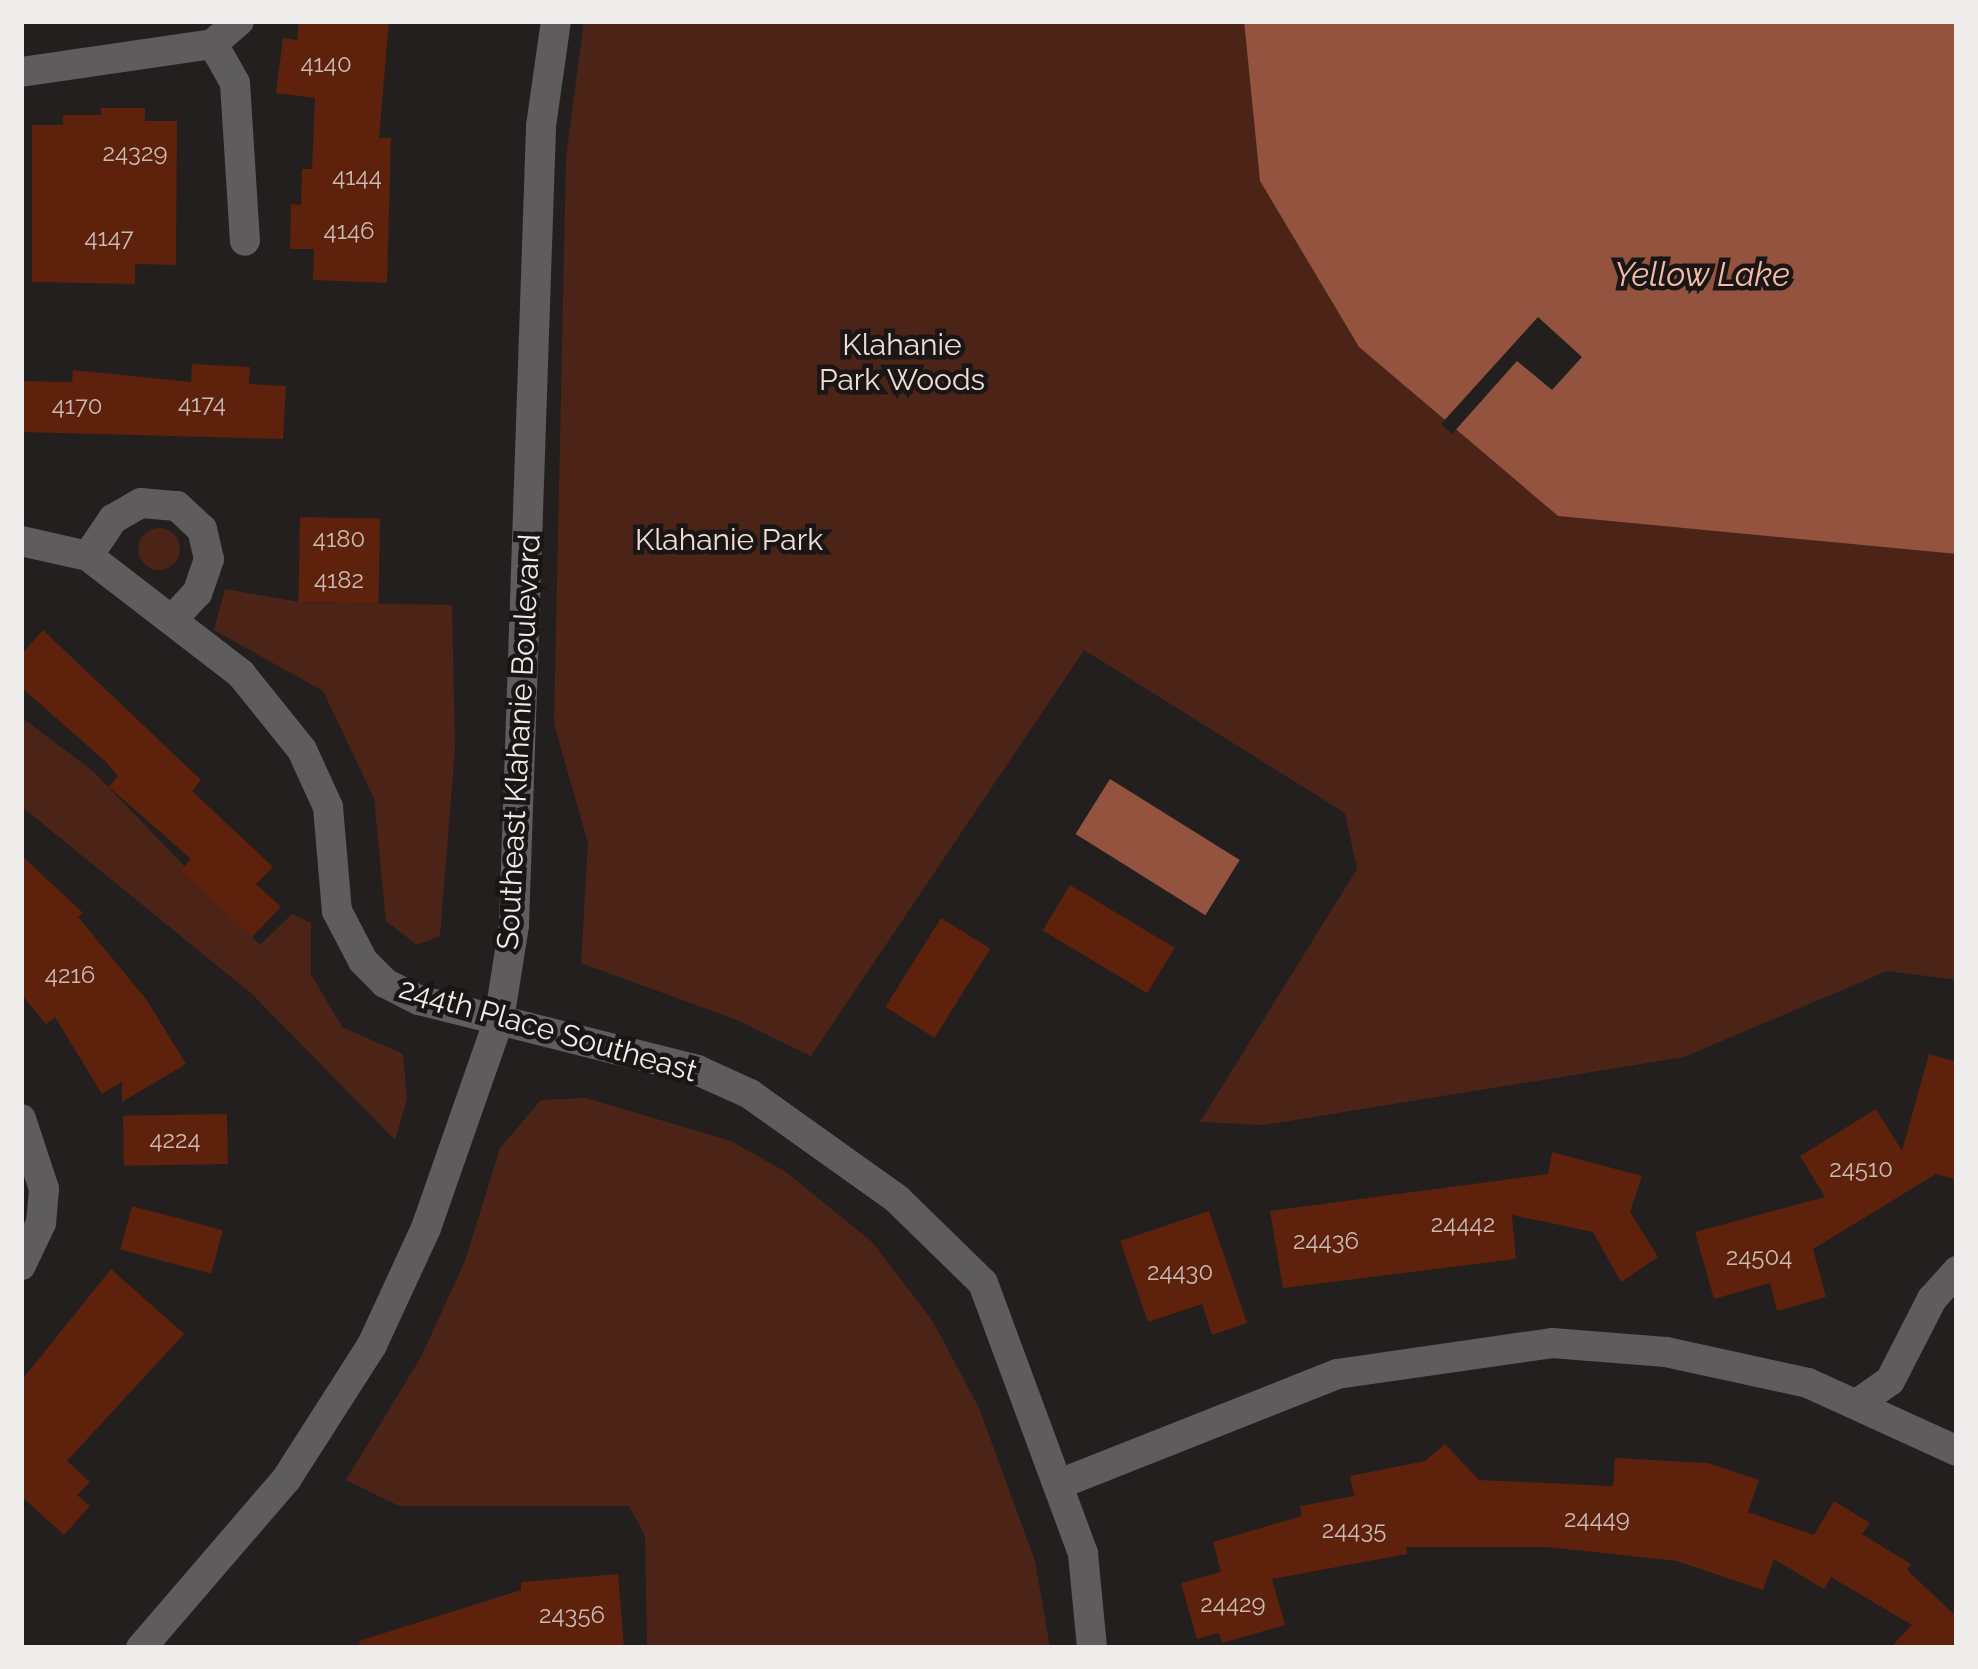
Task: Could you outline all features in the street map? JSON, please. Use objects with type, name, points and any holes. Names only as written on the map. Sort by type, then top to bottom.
[{"type":"street","points":[[21,72],[213,44],[238,21]]},
{"type":"street","name":"Southeast Klahanie Boulevard","points":[[141,1648],[287,1478],[372,1345],[426,1228],[499,1020],[514,925],[541,126],[556,21]]},
{"type":"street","points":[[213,44],[235,83],[244,241]]},
{"type":"street","points":[[88,556],[112,519],[141,503],[177,506],[202,530],[208,559],[197,593],[173,619]]},
{"type":"street","name":"244th Place Southeast","points":[[21,541],[88,556],[241,674],[302,750],[328,807],[338,911],[363,961],[419,1000],[715,1078],[824,1140],[897,1199],[983,1283],[1062,1483],[1083,1554],[1092,1648]]},
{"type":"street","points":[[21,1119],[44,1189],[41,1223],[21,1265]]},
{"type":"street","points":[[1861,1401],[1890,1381],[1932,1299],[1957,1271]]},
{"type":"street","points":[[1062,1483],[1337,1374],[1451,1352],[1552,1342],[1666,1352],[1861,1401],[1957,1451]]},
{"type":"green space","name":"Klahanie Park Woods","points":[[584,21],[1244,21],[1260,181],[1359,347],[1558,516],[1957,554],[1957,980],[1887,971],[1684,1057],[1264,1125],[1200,1122],[1357,869],[1345,813],[1084,650],[811,1056],[737,1020],[581,963],[588,843],[554,724],[566,157]]},
{"type":"green space","points":[[159,528],[174,534],[180,549],[174,564],[159,570],[144,564],[138,549],[144,534]]},
{"type":"green space","points":[[225,589],[299,602],[452,605],[455,748],[440,936],[417,945],[386,921],[374,798],[323,691],[214,630]]},
{"type":"green space","points":[[21,717],[94,772],[260,945],[292,914],[311,923],[311,974],[342,1027],[403,1054],[407,1099],[395,1140],[252,994],[21,806]]},
{"type":"green space","points":[[586,1098],[731,1141],[786,1172],[872,1242],[932,1320],[979,1408],[1035,1561],[1050,1648],[647,1648],[645,1536],[629,1506],[399,1506],[346,1480],[421,1357],[465,1261],[500,1148],[541,1100]]},
{"type":"water","name":"Yellow Lake","points":[[1244,21],[1957,21],[1957,554],[1558,516],[1359,347],[1260,181]]},
{"type":"water","points":[[1110,779],[1240,860],[1205,915],[1076,834]]},
{"type":"pier","points":[[1538,317],[1582,357],[1552,390],[1517,361],[1452,434],[1441,424]]},
{"type":"building","points":[[299,21],[389,21],[379,138],[391,138],[387,283],[313,280],[314,249],[290,249],[291,204],[301,205],[302,169],[312,169],[315,98],[276,93],[283,38],[297,40]]},
{"type":"building","points":[[101,108],[145,108],[145,121],[177,121],[176,265],[135,264],[135,284],[32,282],[32,125],[63,125],[63,115],[101,115]]},
{"type":"building","points":[[192,364],[250,367],[249,384],[286,386],[283,439],[21,432],[21,381],[72,382],[73,370],[191,382]]},
{"type":"building","points":[[300,517],[380,518],[379,603],[299,602]]},
{"type":"building","points":[[43,630],[201,780],[192,791],[273,867],[256,884],[281,907],[252,937],[181,870],[191,859],[109,787],[118,776],[106,762],[21,687],[21,655]]},
{"type":"building","points":[[21,855],[83,913],[78,917],[146,999],[186,1064],[122,1102],[122,1082],[102,1094],[55,1017],[46,1024],[21,994]]},
{"type":"building","points":[[1070,885],[1175,948],[1147,993],[1043,930]]},
{"type":"building","points":[[941,918],[990,949],[935,1038],[885,1007]]},
{"type":"building","points":[[1929,1054],[1957,1062],[1957,1180],[1936,1174],[1813,1249],[1826,1297],[1777,1311],[1770,1283],[1714,1299],[1695,1232],[1825,1197],[1800,1156],[1876,1109],[1902,1151]]},
{"type":"building","points":[[227,1114],[228,1164],[124,1166],[123,1116]]},
{"type":"building","points":[[1552,1152],[1642,1176],[1630,1212],[1658,1257],[1621,1282],[1593,1232],[1512,1215],[1516,1259],[1283,1288],[1270,1211],[1548,1174]]},
{"type":"building","points":[[132,1206],[223,1230],[211,1274],[120,1249]]},
{"type":"building","points":[[1209,1211],[1247,1323],[1212,1335],[1202,1304],[1148,1322],[1120,1241]]},
{"type":"building","points":[[111,1269],[184,1334],[67,1461],[90,1482],[77,1495],[90,1506],[64,1535],[21,1496],[21,1381]]},
{"type":"building","points":[[1445,1444],[1479,1480],[1613,1486],[1615,1458],[1708,1463],[1759,1480],[1748,1512],[1814,1535],[1834,1501],[1870,1523],[1862,1534],[1911,1564],[1907,1570],[1957,1617],[1957,1648],[1890,1648],[1912,1625],[1831,1577],[1824,1589],[1774,1559],[1763,1590],[1677,1561],[1547,1547],[1406,1547],[1407,1554],[1272,1579],[1285,1625],[1222,1643],[1219,1633],[1197,1639],[1181,1583],[1221,1572],[1213,1542],[1302,1516],[1300,1506],[1354,1496],[1350,1476],[1425,1461]]},
{"type":"building","points":[[618,1574],[624,1648],[360,1648],[359,1641],[521,1590],[521,1582]]},
{"type":"park label","name":"Klahanie Park","points":[[729,540]]}]
